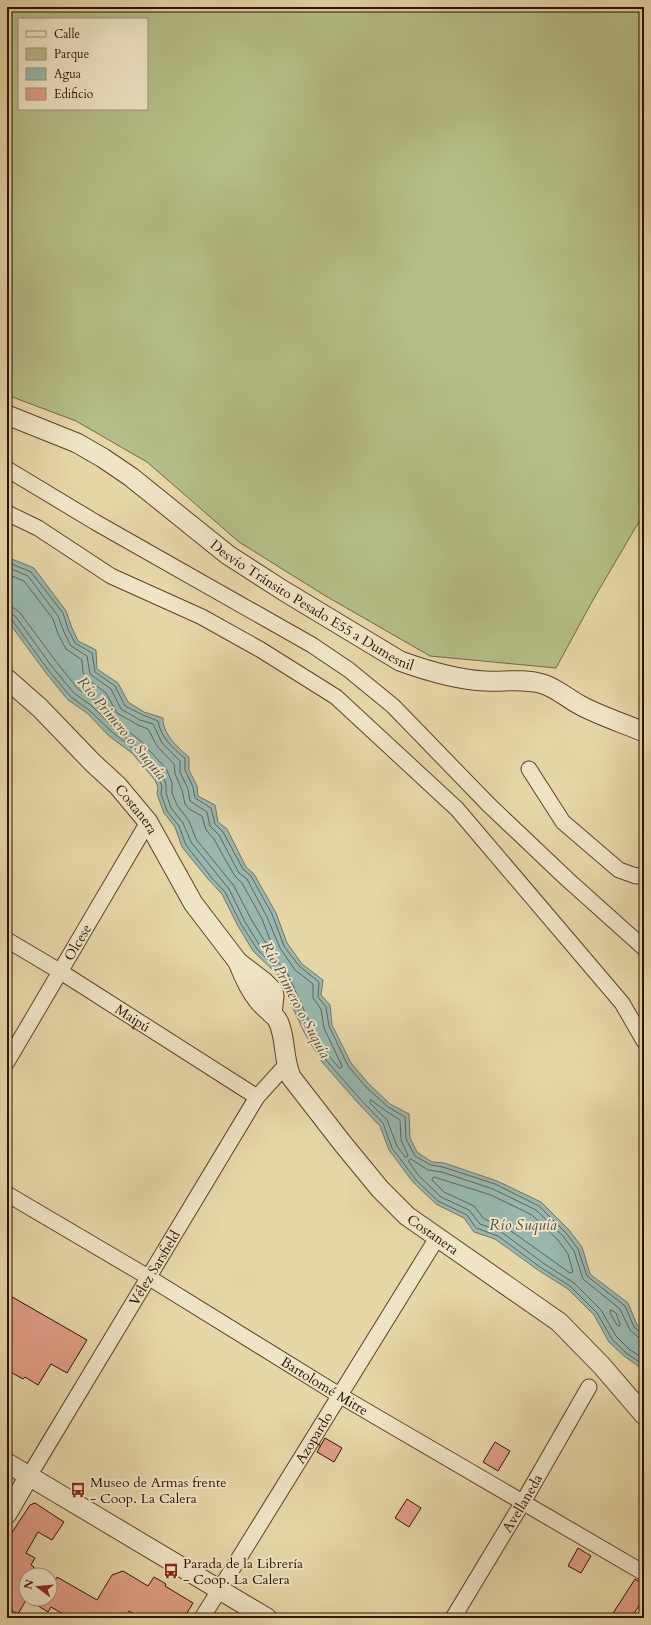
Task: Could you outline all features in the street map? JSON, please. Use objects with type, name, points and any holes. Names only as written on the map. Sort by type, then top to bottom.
[{"type":"street","name":"Desvío Tránsito Pesado E55 a Dumesnil","points":[[7,415],[77,443],[103,458],[131,477],[228,555],[284,591],[400,660],[412,665],[462,678],[485,681],[509,680],[542,684],[580,705],[644,732]]},
{"type":"street","points":[[7,469],[102,526],[312,645],[349,670],[393,706],[489,805],[567,879],[644,948]]},
{"type":"street","points":[[7,512],[38,528],[111,576],[209,621],[287,666],[336,697],[457,809],[622,1003],[644,1041]]},
{"type":"street","name":"Costanera","points":[[7,679],[40,708],[93,763],[118,786],[148,822],[193,903],[238,962],[263,981],[273,991],[274,996],[272,1014],[278,1022],[282,1035],[286,1065],[297,1085],[380,1188],[407,1216],[437,1238],[514,1289],[559,1322],[602,1366],[644,1415]]},
{"type":"street","points":[[529,769],[563,822],[620,870],[636,876],[644,875]]},
{"type":"street","name":"Olcese","points":[[7,1062],[148,822]]},
{"type":"street","name":"Maipú","points":[[7,940],[61,972],[257,1097]]},
{"type":"street","name":"Vélez Sarsfield","points":[[29,1476],[257,1097],[286,1065]]},
{"type":"street","name":"Bartolomé Mitre","points":[[7,1194],[148,1277],[339,1395],[644,1574]]},
{"type":"street","name":"Azopardo","points":[[202,1618],[437,1238]]},
{"type":"street","name":"Avellaneda","points":[[453,1618],[523,1502],[589,1387]]},
{"type":"street","points":[[7,1463],[267,1618]]},
{"type":"street","points":[[7,1514],[29,1476]]},
{"type":"green space","points":[[7,7],[644,7],[644,513],[593,600],[556,668],[430,656],[324,595],[239,542],[147,462],[76,421],[7,395]]},
{"type":"water","name":"Río Suquía","points":[[7,557],[34,568],[66,611],[78,641],[96,650],[97,669],[118,683],[128,702],[144,712],[163,718],[163,724],[168,735],[189,757],[189,770],[197,786],[198,796],[215,805],[218,822],[227,829],[246,867],[254,874],[276,913],[287,943],[302,964],[323,980],[321,995],[330,1005],[332,1025],[351,1063],[368,1083],[390,1104],[409,1114],[410,1138],[417,1152],[432,1162],[444,1163],[497,1181],[541,1202],[569,1230],[582,1247],[590,1274],[628,1303],[637,1325],[644,1330],[644,1370],[624,1356],[609,1342],[594,1315],[568,1289],[538,1270],[495,1239],[474,1232],[464,1218],[436,1204],[413,1182],[389,1150],[380,1126],[322,1062],[304,1032],[278,975],[253,951],[238,926],[222,894],[182,847],[175,827],[164,813],[157,794],[158,787],[155,780],[132,753],[109,736],[87,713],[68,700],[7,620]]},
{"type":"building","points":[[7,1294],[87,1340],[67,1373],[51,1364],[38,1385],[25,1377],[23,1379],[7,1370]]},
{"type":"building","points":[[325,1438],[342,1448],[334,1462],[317,1452]]},
{"type":"building","points":[[495,1442],[510,1451],[498,1471],[483,1462]]},
{"type":"building","points":[[407,1499],[421,1508],[409,1527],[395,1518]]},
{"type":"building","points":[[35,1503],[64,1522],[52,1540],[38,1532],[26,1553],[35,1558],[31,1565],[34,1567],[18,1567],[18,1607],[22,1607],[18,1614],[7,1608],[7,1540],[30,1505]]},
{"type":"building","points":[[578,1548],[591,1556],[581,1573],[568,1566]]},
{"type":"building","points":[[123,1571],[148,1586],[154,1577],[166,1584],[165,1586],[193,1603],[184,1618],[142,1618],[129,1611],[125,1618],[70,1618],[51,1607],[58,1607],[58,1578],[97,1600],[112,1575]]},
{"type":"building","points":[[635,1579],[644,1585],[644,1598],[631,1618],[610,1618]]},
{"type":"building","points":[[40,1607],[51,1607],[48,1612]]},
{"type":"place","name":"Museo de Armas frente - Coop. La Calera","points":[[78,1490]]},
{"type":"place","name":"Parada de la Librería - Coop. La Calera","points":[[171,1571]]},
{"type":"water label","name":"Río Primero o Suquía","points":[[122,728]]},
{"type":"water label","name":"Río Primero o Suquía","points":[[296,1000]]}]
